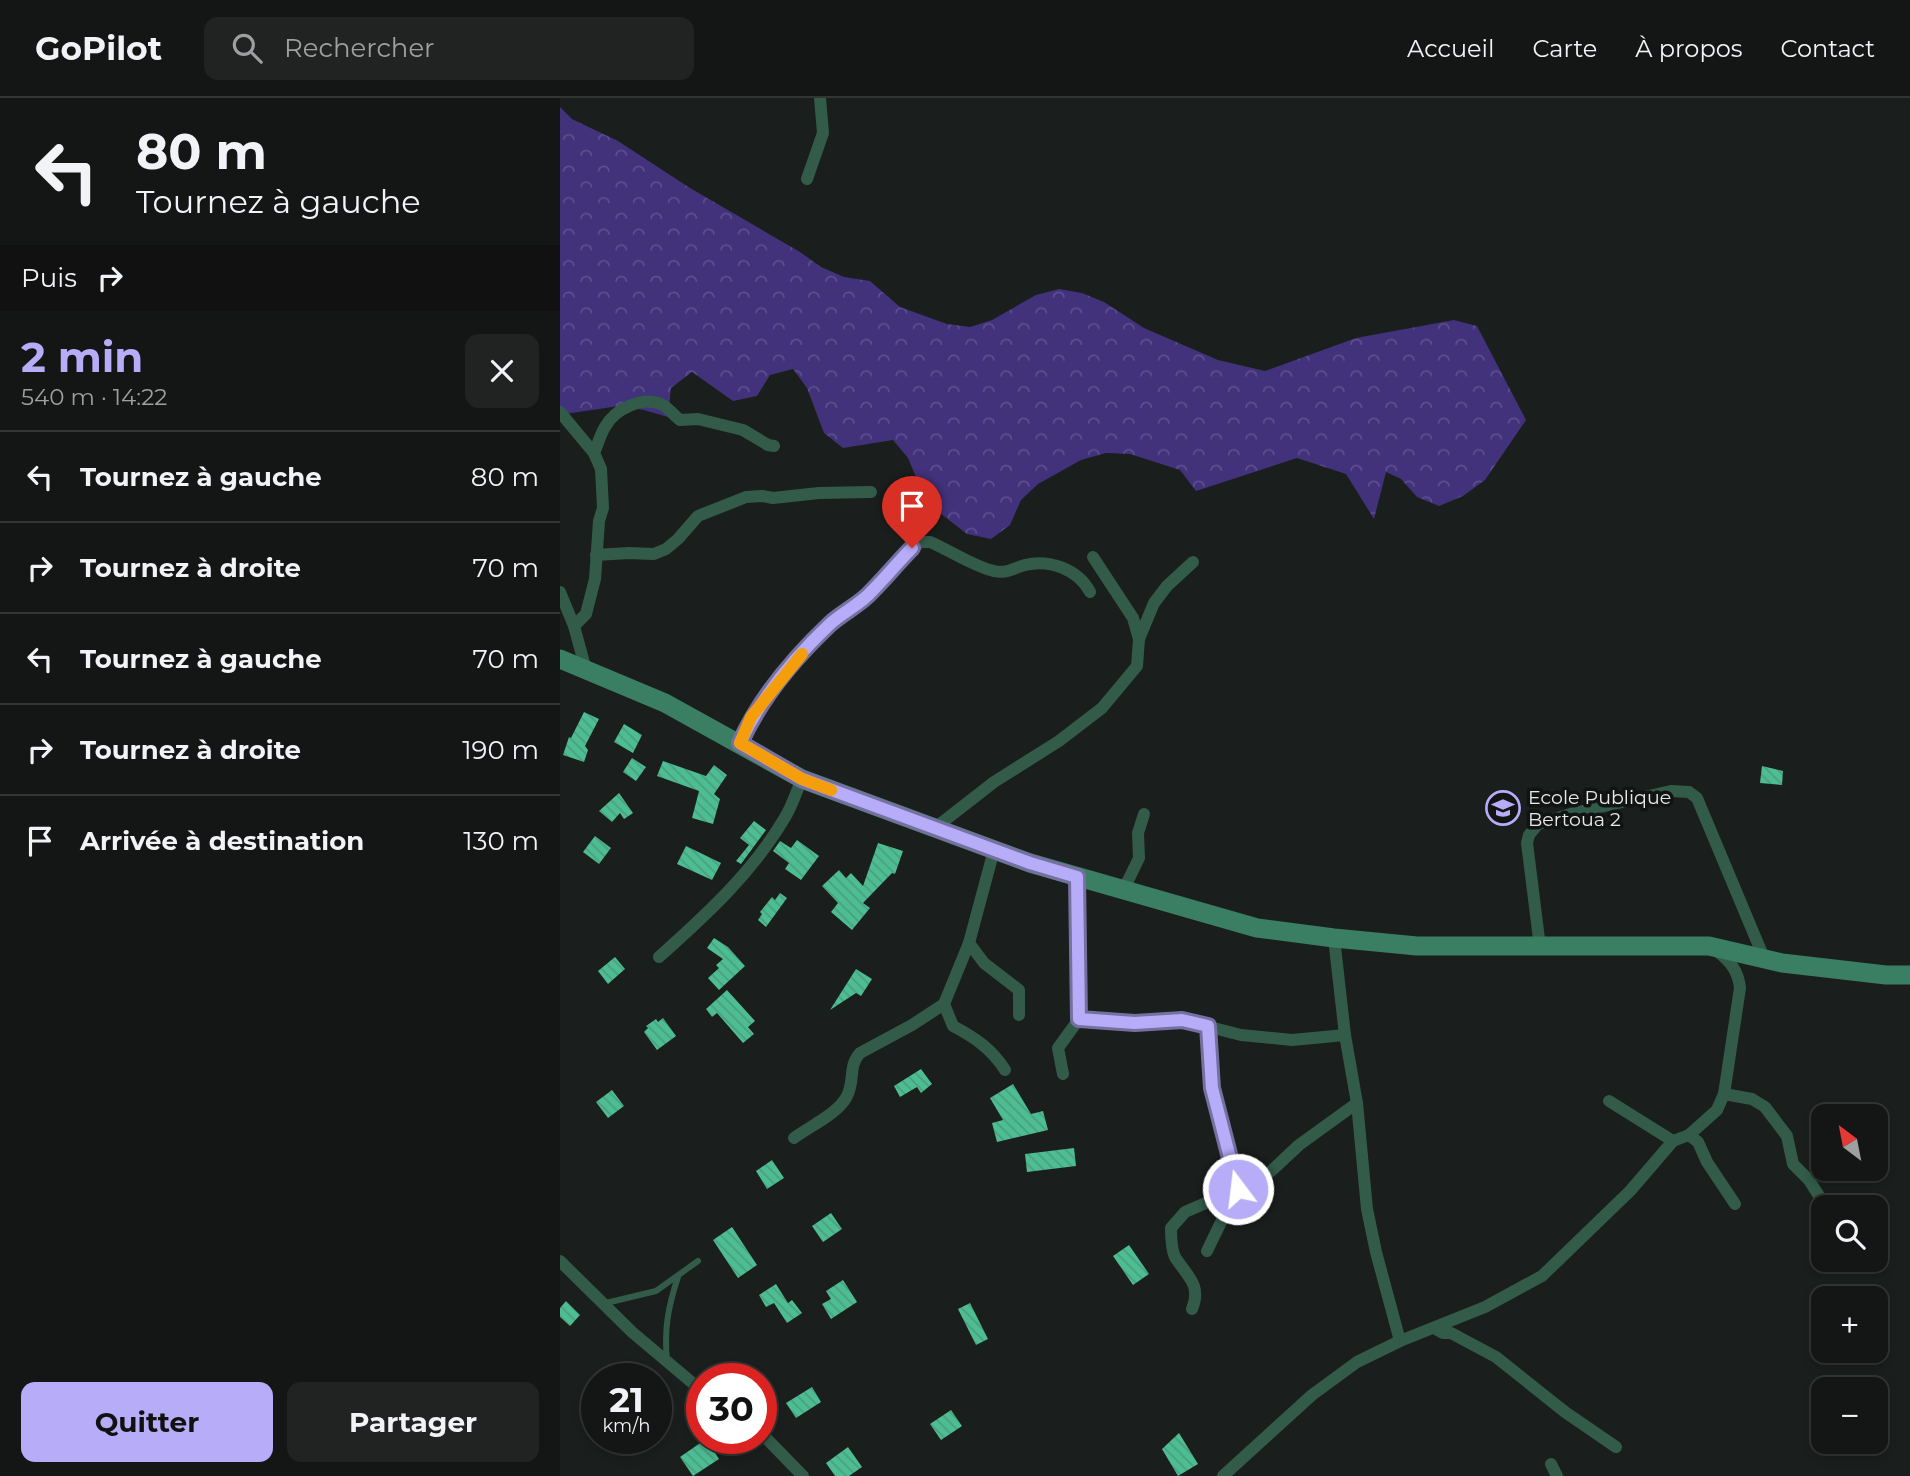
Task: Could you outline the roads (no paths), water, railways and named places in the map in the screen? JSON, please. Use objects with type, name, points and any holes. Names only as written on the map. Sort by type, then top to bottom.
[{"type":"street","points":[[807,179],[823,133],[820,98]]},
{"type":"street","points":[[594,453],[603,429],[614,416],[631,405],[647,403],[663,405],[680,420],[698,419],[743,430],[774,446]]},
{"type":"street","points":[[560,412],[594,453],[601,469],[603,508],[599,521],[595,579],[586,614],[575,626]]},
{"type":"street","points":[[596,555],[629,552],[654,554],[666,549],[678,539],[698,516],[746,497],[871,492]]},
{"type":"street","points":[[740,743],[751,717],[816,638],[832,622],[872,593],[893,566],[921,542],[930,542],[981,567],[1002,573],[1030,564],[1052,564],[1073,573],[1090,592]]},
{"type":"street","points":[[935,828],[994,782],[1059,741],[1102,708],[1138,666],[1139,639],[1133,618],[1093,557]]},
{"type":"street","points":[[1139,639],[1154,603],[1167,586],[1193,562]]},
{"type":"street","points":[[560,592],[575,626],[586,670]]},
{"type":"street","points":[[560,659],[665,703],[802,779],[1077,877],[1258,928],[1417,946],[1709,946],[1764,958],[1886,975],[1910,975]]},
{"type":"street","points":[[660,957],[719,903],[758,857],[785,817],[802,779]]},
{"type":"street","points":[[1540,947],[1528,856],[1529,835],[1538,824],[1671,791],[1689,792],[1697,798],[1764,958]]},
{"type":"street","points":[[1123,891],[1139,858],[1138,833],[1144,814]]},
{"type":"street","points":[[794,1138],[835,1110],[847,1096],[852,1068],[860,1053],[944,1004],[969,943],[994,849]]},
{"type":"street","points":[[1063,1074],[1058,1048],[1079,1019],[1077,877]]},
{"type":"street","points":[[1334,938],[1345,1035],[1357,1103],[1367,1209],[1400,1341]]},
{"type":"street","points":[[969,943],[984,963],[1018,990],[1019,1016]]},
{"type":"street","points":[[1223,1476],[1312,1395],[1357,1362],[1400,1341],[1485,1307],[1542,1276],[1629,1191],[1674,1141],[1689,1135],[1717,1110],[1724,1094],[1740,988],[1739,977],[1729,960],[1709,946]]},
{"type":"street","points":[[944,1004],[953,1026],[996,1055],[1006,1070]]},
{"type":"street","points":[[1079,1019],[1135,1023],[1182,1020],[1241,1035],[1292,1040],[1345,1035]]},
{"type":"street","points":[[1192,1309],[1197,1296],[1194,1286],[1174,1255],[1171,1228],[1185,1212],[1238,1189],[1212,1088],[1208,1026]]},
{"type":"street","points":[[1724,1094],[1752,1099],[1765,1107],[1787,1136],[1793,1164],[1809,1180],[1818,1195]]},
{"type":"street","points":[[1609,1101],[1674,1141]]},
{"type":"street","points":[[1208,1251],[1222,1220],[1237,1203],[1299,1145],[1357,1103]]},
{"type":"street","points":[[1689,1135],[1698,1142],[1707,1162],[1735,1204]]},
{"type":"street","points":[[560,1261],[686,1377]]},
{"type":"street","points":[[1434,1328],[1443,1333],[1451,1333],[1496,1357],[1564,1412],[1616,1447]]},
{"type":"street","points":[[777,1449],[803,1476]]},
{"type":"lane","points":[[604,1304],[656,1291],[698,1261]]},
{"type":"lane","points":[[668,1362],[664,1333],[670,1300],[678,1277]]},
{"type":"place","name":"Ecole Publique Bertoua 2","points":[[1503,808]]}]
